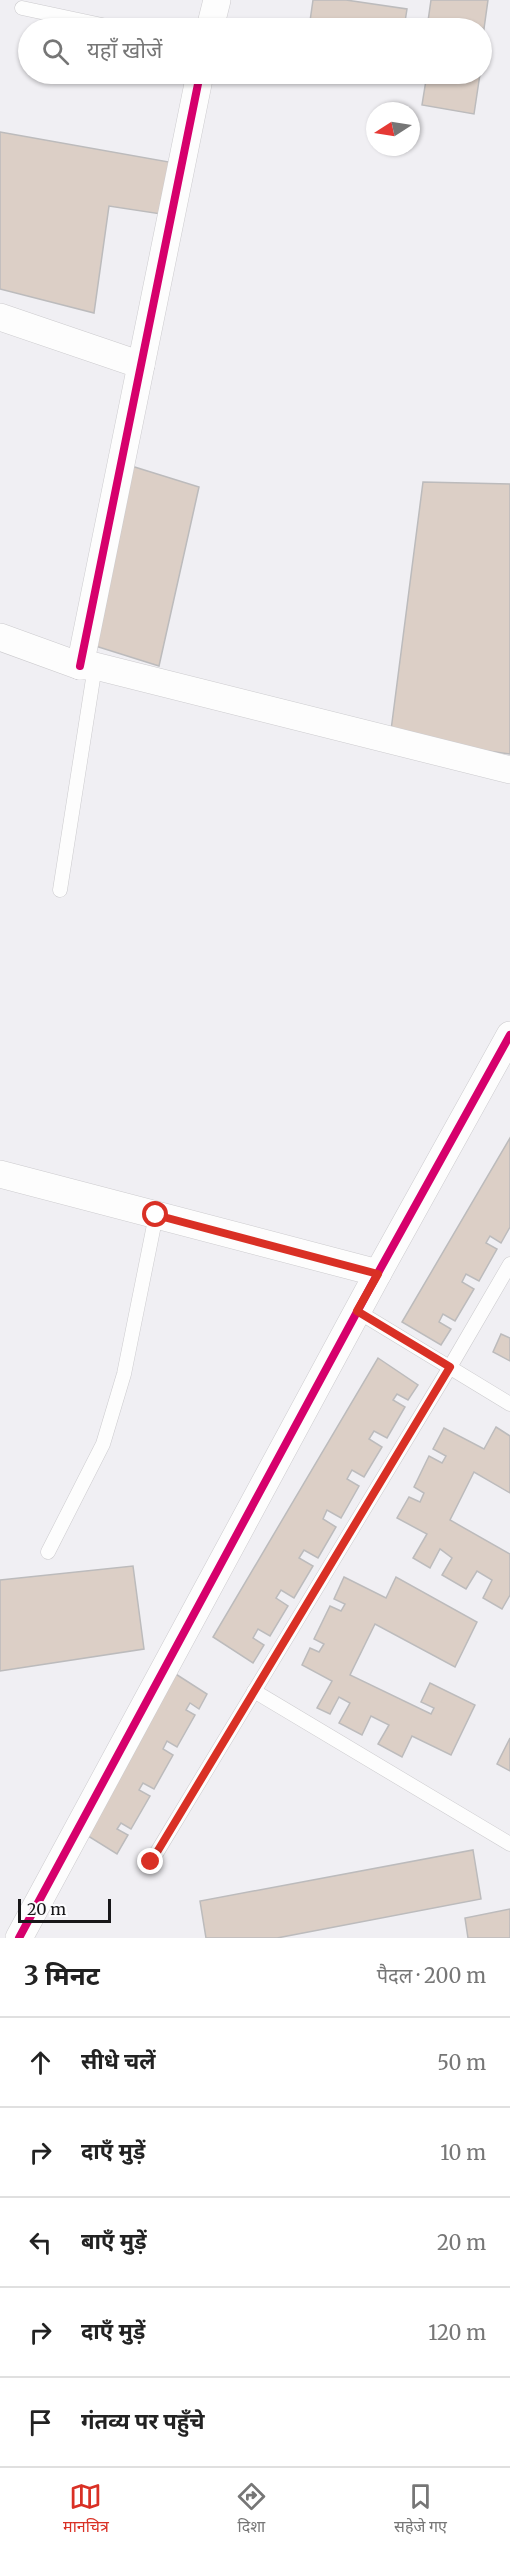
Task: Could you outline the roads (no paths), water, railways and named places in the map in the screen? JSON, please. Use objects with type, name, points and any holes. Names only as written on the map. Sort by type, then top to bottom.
[{"type":"street","points":[[212,18],[217,0]]},
{"type":"street","points":[[87,666],[141,365],[198,84]]},
{"type":"street","points":[[0,317],[141,365]]},
{"type":"street","points":[[0,637],[87,666],[510,770]]},
{"type":"street","points":[[19,1938],[357,1311],[510,1035]]},
{"type":"street","points":[[0,1174],[378,1274]]},
{"type":"lane","points":[[22,8],[69,18]]},
{"type":"lane","points":[[60,890],[87,666]]},
{"type":"lane","points":[[48,1552],[103,1443],[124,1374],[156,1215]]},
{"type":"lane","points":[[151,1862],[510,1264]]},
{"type":"lane","points":[[357,1311],[510,1404]]},
{"type":"lane","points":[[254,1691],[510,1844]]}]
